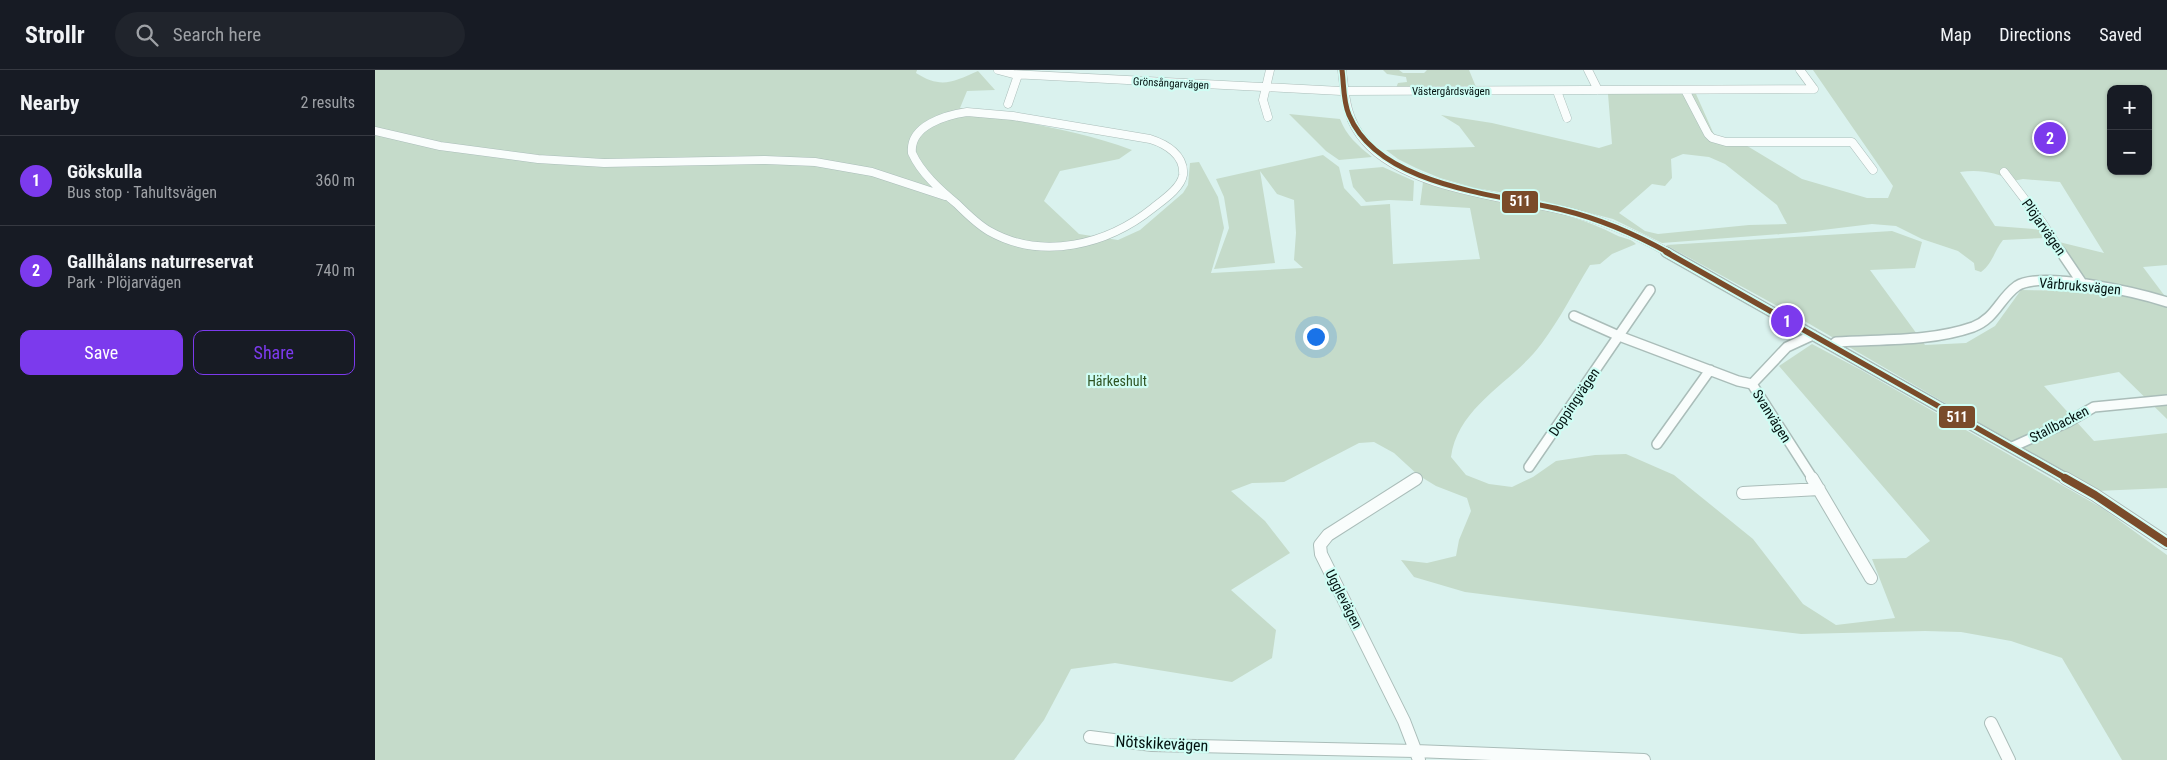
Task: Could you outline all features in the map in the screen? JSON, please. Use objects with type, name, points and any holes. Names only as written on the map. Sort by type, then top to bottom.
[{"type":"street","name":"Grönsångarvägen","points":[[998,70],[1015,73],[1345,91]]},
{"type":"street","points":[[1268,117],[1261,100],[1270,70]]},
{"type":"street","points":[[1342,70],[1350,119],[1361,135],[1377,152],[1404,168],[1454,187],[1559,209],[1618,227],[1643,239],[2095,496],[2167,543]]},
{"type":"street","points":[[1588,70],[1598,90]]},
{"type":"street","name":"Västergårdsvägen","points":[[1345,91],[1814,89],[1800,70]]},
{"type":"street","points":[[1008,104],[1015,73]]},
{"type":"street","points":[[1685,90],[1708,134],[1717,140],[1726,142],[1852,142],[1873,170]]},
{"type":"street","points":[[1557,91],[1567,118]]},
{"type":"street","points":[[375,131],[476,153],[543,159],[636,163],[772,159],[842,165],[893,178],[946,197],[978,224],[1014,241],[1043,248],[1088,244],[1132,225],[1180,184],[1183,174],[1178,158],[1171,148],[1147,138],[1051,124],[995,112],[970,112],[945,116],[933,121],[921,128],[912,145],[912,156],[946,197]]},
{"type":"street","name":"Plöjarvägen","points":[[2004,172],[2042,222],[2082,283]]},
{"type":"street","name":"Vårbruksvägen","points":[[1832,346],[1836,342],[1943,333],[1971,327],[1987,321],[1998,311],[2009,293],[2026,281],[2082,283],[2118,287],[2167,302]]},
{"type":"street","name":"Doppingvägen","points":[[1529,468],[1650,290]]},
{"type":"street","points":[[1574,316],[1619,336],[1752,384]]},
{"type":"street","name":"Svanvägen","points":[[1813,335],[1807,340],[1787,347],[1752,384],[1819,489],[1871,578]]},
{"type":"street","points":[[1657,444],[1710,370]]},
{"type":"street","name":"Stallbacken","points":[[2012,448],[2068,422],[2094,407],[2167,400]]},
{"type":"street","name":"Ugglevägen","points":[[1416,478],[1328,535],[1320,545],[1321,554],[1404,720],[1417,755]]},
{"type":"street","points":[[1743,493],[1819,489]]},
{"type":"street","points":[[1991,723],[2009,760]]},
{"type":"street","name":"Nötskikevägen","points":[[1090,737],[1152,745],[1417,755],[1644,760]]},
{"type":"green space","name":"Härkeshult","points":[[375,70],[917,70],[916,73],[925,78],[940,82],[954,81],[978,71],[995,90],[967,91],[960,108],[984,111],[1076,133],[1132,150],[1119,159],[1060,171],[1044,201],[1079,234],[1118,240],[1140,230],[1183,193],[1188,185],[1190,163],[1199,162],[1218,197],[1224,228],[1211,273],[1303,268],[1294,260],[1296,233],[1294,200],[1277,194],[1260,171],[1275,263],[1214,269],[1229,228],[1224,197],[1216,179],[1323,155],[1339,167],[1344,188],[1361,206],[1390,204],[1393,264],[1480,259],[1470,208],[1420,205],[1423,182],[1463,194],[1522,205],[1580,220],[1631,240],[1636,244],[1612,254],[1600,264],[1590,265],[1561,315],[1542,343],[1517,370],[1475,408],[1464,423],[1456,439],[1451,457],[1466,475],[1489,484],[1512,487],[1533,477],[1556,461],[1595,455],[1626,454],[1674,475],[1753,539],[1803,604],[1836,625],[1895,618],[1872,559],[1906,558],[1930,541],[1779,366],[1812,344],[2102,508],[2167,555],[2167,760],[2122,760],[2062,658],[2011,641],[1961,632],[1801,634],[1465,592],[1414,577],[1401,560],[1427,563],[1456,556],[1459,540],[1471,511],[1467,498],[1436,486],[1418,475],[1394,453],[1374,442],[1359,443],[1284,482],[1252,483],[1231,491],[1265,521],[1290,553],[1231,590],[1276,630],[1272,658],[1232,682],[1115,663],[1071,669],[1044,720],[1014,760],[375,760]]},
{"type":"green space","points":[[1383,70],[1399,70],[1403,73],[1424,73],[1427,70],[1469,70],[1476,87],[1396,88],[1398,83],[1407,82],[1406,77],[1387,74]]},
{"type":"green space","points":[[1813,70],[2167,70],[2167,265],[2143,267],[2167,299],[2167,419],[2119,372],[2044,386],[2094,441],[2167,433],[2167,488],[2096,491],[1801,319],[1666,245],[1892,231],[1922,242],[1915,268],[1870,270],[1925,345],[1966,343],[1995,326],[2021,290],[2095,291],[2059,242],[2104,253],[2060,182],[2023,179],[2013,181],[2001,175],[1987,172],[1960,172],[1995,226],[2045,230],[2044,238],[2003,240],[1988,265],[1981,272],[1975,270],[1974,263],[1958,251],[1922,239],[1896,226],[1872,224],[1806,232],[1662,243],[1613,219],[1523,196],[1475,188],[1440,178],[1398,159],[1386,150],[1475,147],[1459,126],[1441,115],[1492,123],[1599,148],[1612,144],[1608,94],[1696,94],[1716,139],[1739,141],[1802,179],[1867,198],[1888,198],[1893,186]],"holes":[[[1683,154],[1709,157],[1725,164],[1777,205],[1787,224],[1749,225],[1658,234],[1645,231],[1619,213],[1652,184],[1665,186],[1672,178],[1671,159]]]},
{"type":"green space","points":[[1289,114],[1340,119],[1353,140],[1372,157],[1339,160],[1326,151]]},
{"type":"green space","points":[[1383,167],[1414,181],[1413,201],[1389,200],[1366,202],[1353,187],[1349,170]]},
{"type":"transit line","name":"511","points":[[1342,70],[1345,101],[1350,118],[1366,141],[1387,159],[1414,173],[1444,184],[1562,210],[1624,230],[1644,239],[2095,495],[2167,543]]},
{"type":"place","name":"Gallhålans naturreservat","points":[[2050,138]]},
{"type":"place","name":"Gökskulla","points":[[1787,321]]}]
